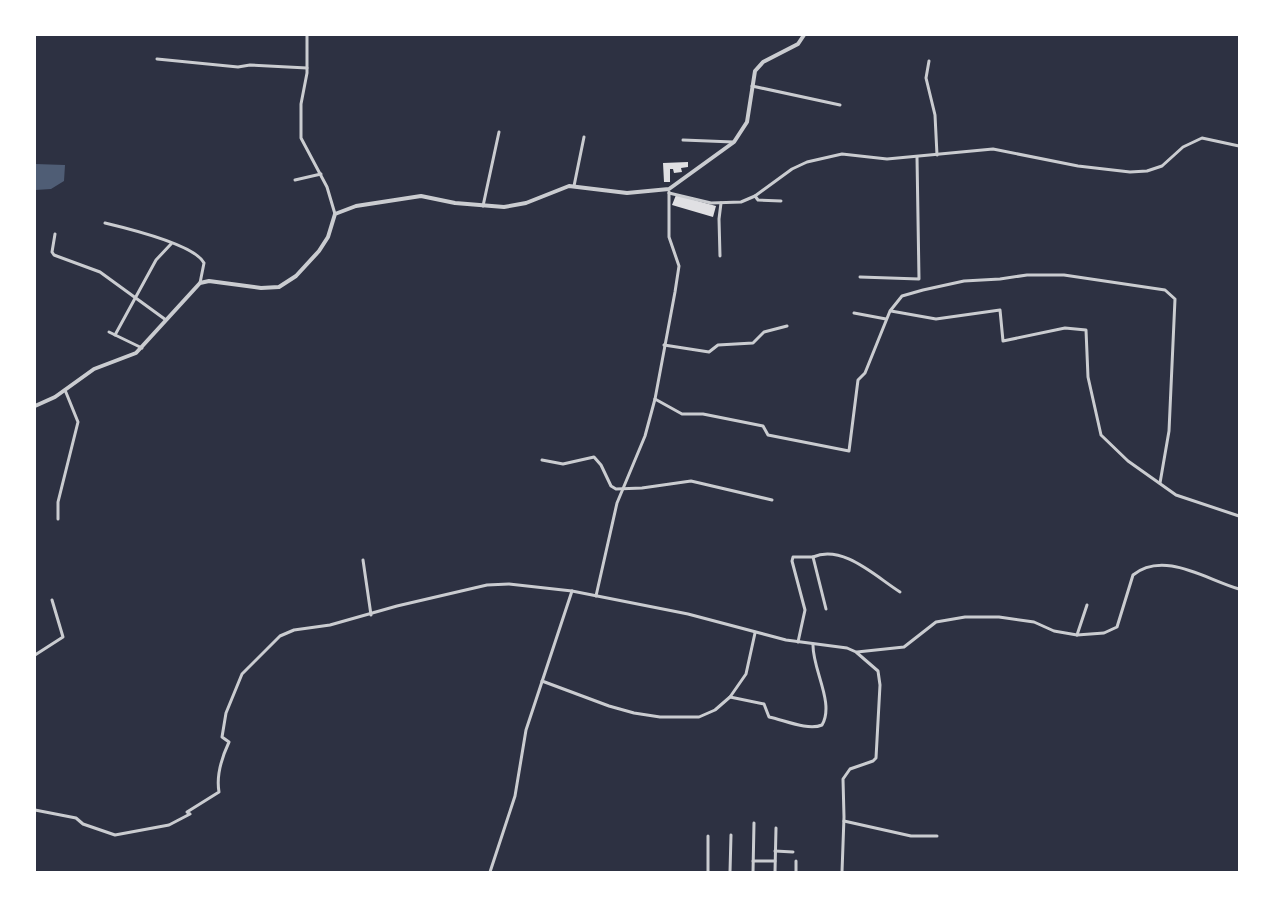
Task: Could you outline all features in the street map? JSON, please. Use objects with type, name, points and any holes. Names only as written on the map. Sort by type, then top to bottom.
[{"type":"street","points":[[35,406],[50,401],[94,369],[125,358],[142,348],[200,283],[209,280],[261,288],[279,287],[296,276],[319,251],[328,237],[335,214],[321,174],[301,138],[301,104],[306,68],[307,35]]},
{"type":"street","points":[[669,191],[734,142],[747,122],[755,71],[759,66],[798,44],[804,35]]},
{"type":"street","points":[[157,59],[238,67],[250,65],[306,68]]},
{"type":"street","points":[[928,61],[926,78],[935,115],[937,155]]},
{"type":"street","points":[[752,86],[840,105]]},
{"type":"street","points":[[483,207],[499,132]]},
{"type":"street","points":[[574,186],[584,137]]},
{"type":"street","points":[[335,214],[356,206],[421,196],[483,207],[504,207],[526,203],[574,186],[627,193],[669,191],[710,203],[741,202],[755,196],[792,170],[807,162],[842,154],[887,159],[993,149],[1078,166],[1130,172],[1147,171],[1162,166],[1183,147],[1202,138],[1239,146]]},
{"type":"street","points":[[683,140],[734,142]]},
{"type":"street","points":[[860,277],[919,279],[917,157]]},
{"type":"street","points":[[295,180],[311,178],[321,174]]},
{"type":"street","points":[[596,596],[608,534],[617,503],[645,436],[655,399],[679,266],[669,240],[669,191]]},
{"type":"street","points":[[755,196],[758,200],[781,201]]},
{"type":"street","points":[[720,256],[718,220],[721,203]]},
{"type":"street","points":[[105,222],[193,252],[202,260],[200,283]]},
{"type":"street","points":[[55,234],[52,252],[54,255],[92,268],[166,320]]},
{"type":"street","points":[[114,335],[156,260],[171,244]]},
{"type":"street","points":[[655,399],[682,414],[703,414],[763,426],[768,435],[849,451],[856,384],[866,373],[886,319],[902,296],[964,281],[1027,275],[1064,274],[1165,290],[1175,299],[1176,318],[1167,448],[1160,483]]},
{"type":"street","points":[[890,311],[936,319],[1000,310],[1003,341],[1065,328],[1086,330],[1088,377],[1101,434],[1128,461],[1176,495],[1239,516]]},
{"type":"street","points":[[854,314],[886,319]]},
{"type":"street","points":[[664,345],[709,352],[718,345],[754,343],[764,332],[787,326]]},
{"type":"street","points":[[108,332],[142,348]]},
{"type":"street","points":[[58,519],[59,496],[78,422],[65,390]]},
{"type":"street","points":[[542,460],[563,464],[594,457],[601,465],[611,486],[624,489],[691,481],[772,500]]},
{"type":"street","points":[[798,642],[805,610],[792,559],[796,556],[813,557],[825,553],[848,559],[900,592]]},
{"type":"street","points":[[813,557],[826,609]]},
{"type":"street","points":[[363,560],[370,615]]},
{"type":"street","points":[[856,652],[904,647],[936,622],[965,617],[999,617],[1034,622],[1054,631],[1077,635],[1104,633],[1117,626],[1130,580],[1138,571],[1147,567],[1165,564],[1239,589]]},
{"type":"street","points":[[35,810],[76,818],[83,824],[115,835],[169,825],[190,814],[188,812],[219,792],[217,784],[222,759],[229,742],[222,737],[226,712],[242,674],[280,636],[294,630],[330,625],[406,604],[488,585],[509,584],[572,591],[688,614],[798,642],[847,648],[856,652],[879,674],[877,756],[873,761],[850,769],[844,775],[842,789],[844,821],[842,872]]},
{"type":"street","points":[[490,872],[515,796],[526,730],[572,591]]},
{"type":"street","points":[[35,655],[63,637],[52,600]]},
{"type":"street","points":[[1077,635],[1088,605]]},
{"type":"street","points":[[542,681],[609,706],[660,717],[699,717],[715,710],[730,697],[746,674],[755,632]]},
{"type":"street","points":[[730,697],[764,704],[769,717],[804,726],[818,727],[822,724],[826,696],[814,666],[813,644]]},
{"type":"street","points":[[844,821],[911,836],[937,836]]},
{"type":"street","points":[[753,872],[754,823]]},
{"type":"street","points":[[775,872],[776,828]]},
{"type":"street","points":[[730,835],[730,872]]},
{"type":"street","points":[[708,836],[708,872]]},
{"type":"street","points":[[776,850],[793,852]]},
{"type":"street","points":[[753,861],[775,861]]},
{"type":"street","points":[[796,862],[796,872]]},
{"type":"water","points":[[35,164],[65,165],[64,181],[51,189],[35,190]]},
{"type":"building","points":[[688,162],[688,167],[681,168],[682,172],[674,173],[673,169],[670,169],[670,182],[664,182],[663,163]]},
{"type":"building","points":[[676,195],[716,206],[713,217],[672,205]]}]
